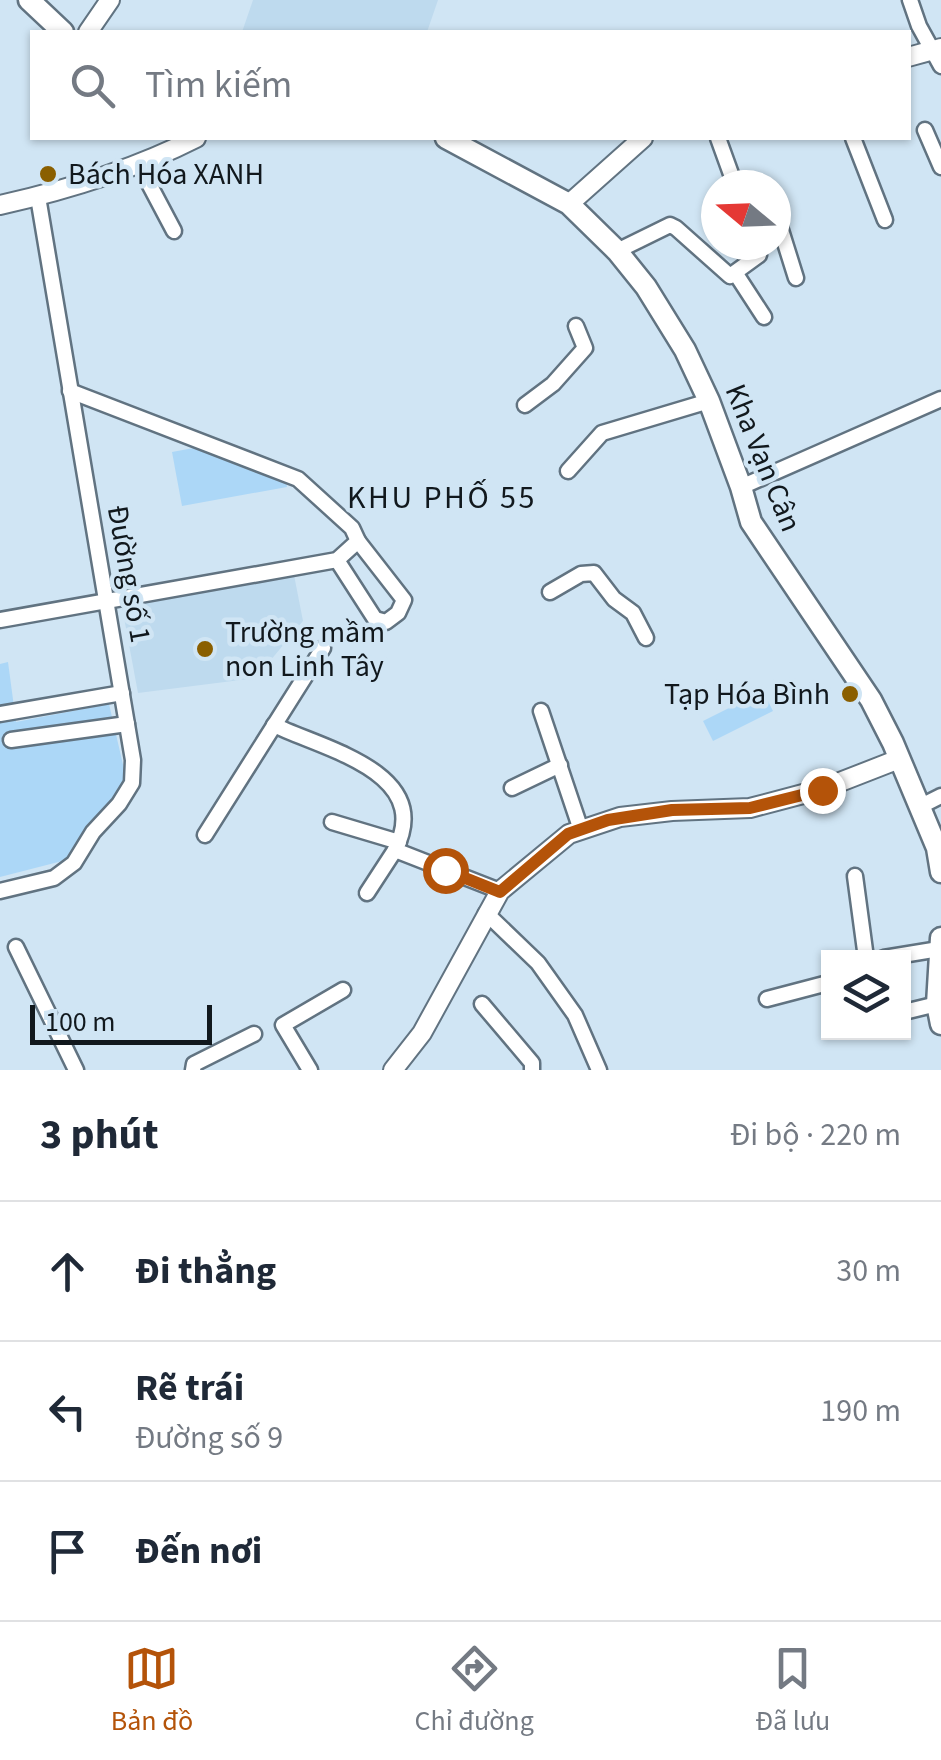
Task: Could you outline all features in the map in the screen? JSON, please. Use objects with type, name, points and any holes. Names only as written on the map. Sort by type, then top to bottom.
[{"type":"main road","points":[[29,0],[62,30]]},
{"type":"main road","name":"Kha Vạn Cân","points":[[450,140],[569,204],[646,287],[685,350],[709,401],[750,522],[871,700],[939,847],[941,872]]},
{"type":"main road","points":[[939,1014],[940,944]]},
{"type":"street","points":[[89,30],[110,0]]},
{"type":"street","points":[[910,0],[938,55],[911,57]]},
{"type":"street","points":[[925,130],[941,168]]},
{"type":"street","points":[[0,205],[38,197],[191,140]]},
{"type":"street","points":[[569,204],[640,140]]},
{"type":"street","points":[[719,140],[730,170]]},
{"type":"street","points":[[854,140],[885,220]]},
{"type":"street","points":[[138,163],[174,231]]},
{"type":"street","name":"Đường số 1","points":[[0,891],[54,878],[74,863],[132,783],[133,760],[38,197]]},
{"type":"street","points":[[617,252],[670,226],[730,276],[753,260]]},
{"type":"street","points":[[790,260],[796,278]]},
{"type":"street","points":[[736,274],[764,318]]},
{"type":"street","points":[[526,406],[553,384],[585,348],[576,326]]},
{"type":"street","points":[[70,390],[298,479],[352,528],[404,600],[398,614],[386,622],[375,619],[337,560]]},
{"type":"street","points":[[741,487],[941,399]]},
{"type":"street","points":[[568,471],[602,434],[709,401]]},
{"type":"street","points":[[0,620],[337,560],[358,541]]},
{"type":"street","points":[[550,592],[581,574],[594,573],[614,599],[633,614],[646,638]]},
{"type":"street","points":[[205,835],[323,648]]},
{"type":"street","points":[[0,714],[122,692]]},
{"type":"street","points":[[541,711],[581,830]]},
{"type":"street","points":[[11,740],[127,724]]},
{"type":"street","points":[[274,724],[306,741],[338,750],[382,778],[403,805],[405,814],[397,846],[367,893]]},
{"type":"street","points":[[393,1070],[422,1034],[500,892],[568,834],[620,817],[672,810],[750,808],[822,790],[899,759]]},
{"type":"street","points":[[512,788],[560,765]]},
{"type":"street","points":[[919,807],[941,796]]},
{"type":"street","points":[[332,822],[500,892]]},
{"type":"street","points":[[855,876],[865,950]]},
{"type":"street","points":[[486,913],[547,976],[575,1014],[599,1070]]},
{"type":"street","points":[[911,951],[940,944]]},
{"type":"street","points":[[16,948],[76,1070]]},
{"type":"street","points":[[767,999],[821,985]]},
{"type":"street","points":[[310,1070],[283,1025],[343,990]]},
{"type":"street","points":[[482,1004],[532,1064],[532,1070]]},
{"type":"street","points":[[911,1012],[939,1014]]},
{"type":"street","points":[[193,1070],[194,1064],[254,1034]]},
{"type":"shaded area","points":[[253,0],[438,0],[428,30],[243,30]]},
{"type":"shaded area","points":[[199,447],[286,481],[287,487],[182,506],[172,452]]},
{"type":"shaded area","name":"Trường mầm non Linh Tây","points":[[294,575],[303,621],[256,678],[138,693],[122,607]]},
{"type":"shaded area","points":[[8,662],[16,722],[109,704],[127,782],[70,859],[0,877],[0,664]]},
{"type":"shaded area","points":[[763,691],[773,711],[713,741],[703,721]]},
{"type":"place","name":"Bách Hóa XANH","points":[[48,174]]},
{"type":"place","name":"Trường mầm non Linh Tây","points":[[205,649]]},
{"type":"place","name":"Tạp Hóa Bình","points":[[850,694]]},
{"type":"district","name":"KHU PHỐ 55","points":[[442,498]]},
{"type":"route","points":[[445,870],[500,892],[568,834],[608,820],[672,810],[750,808],[822,790]]}]
